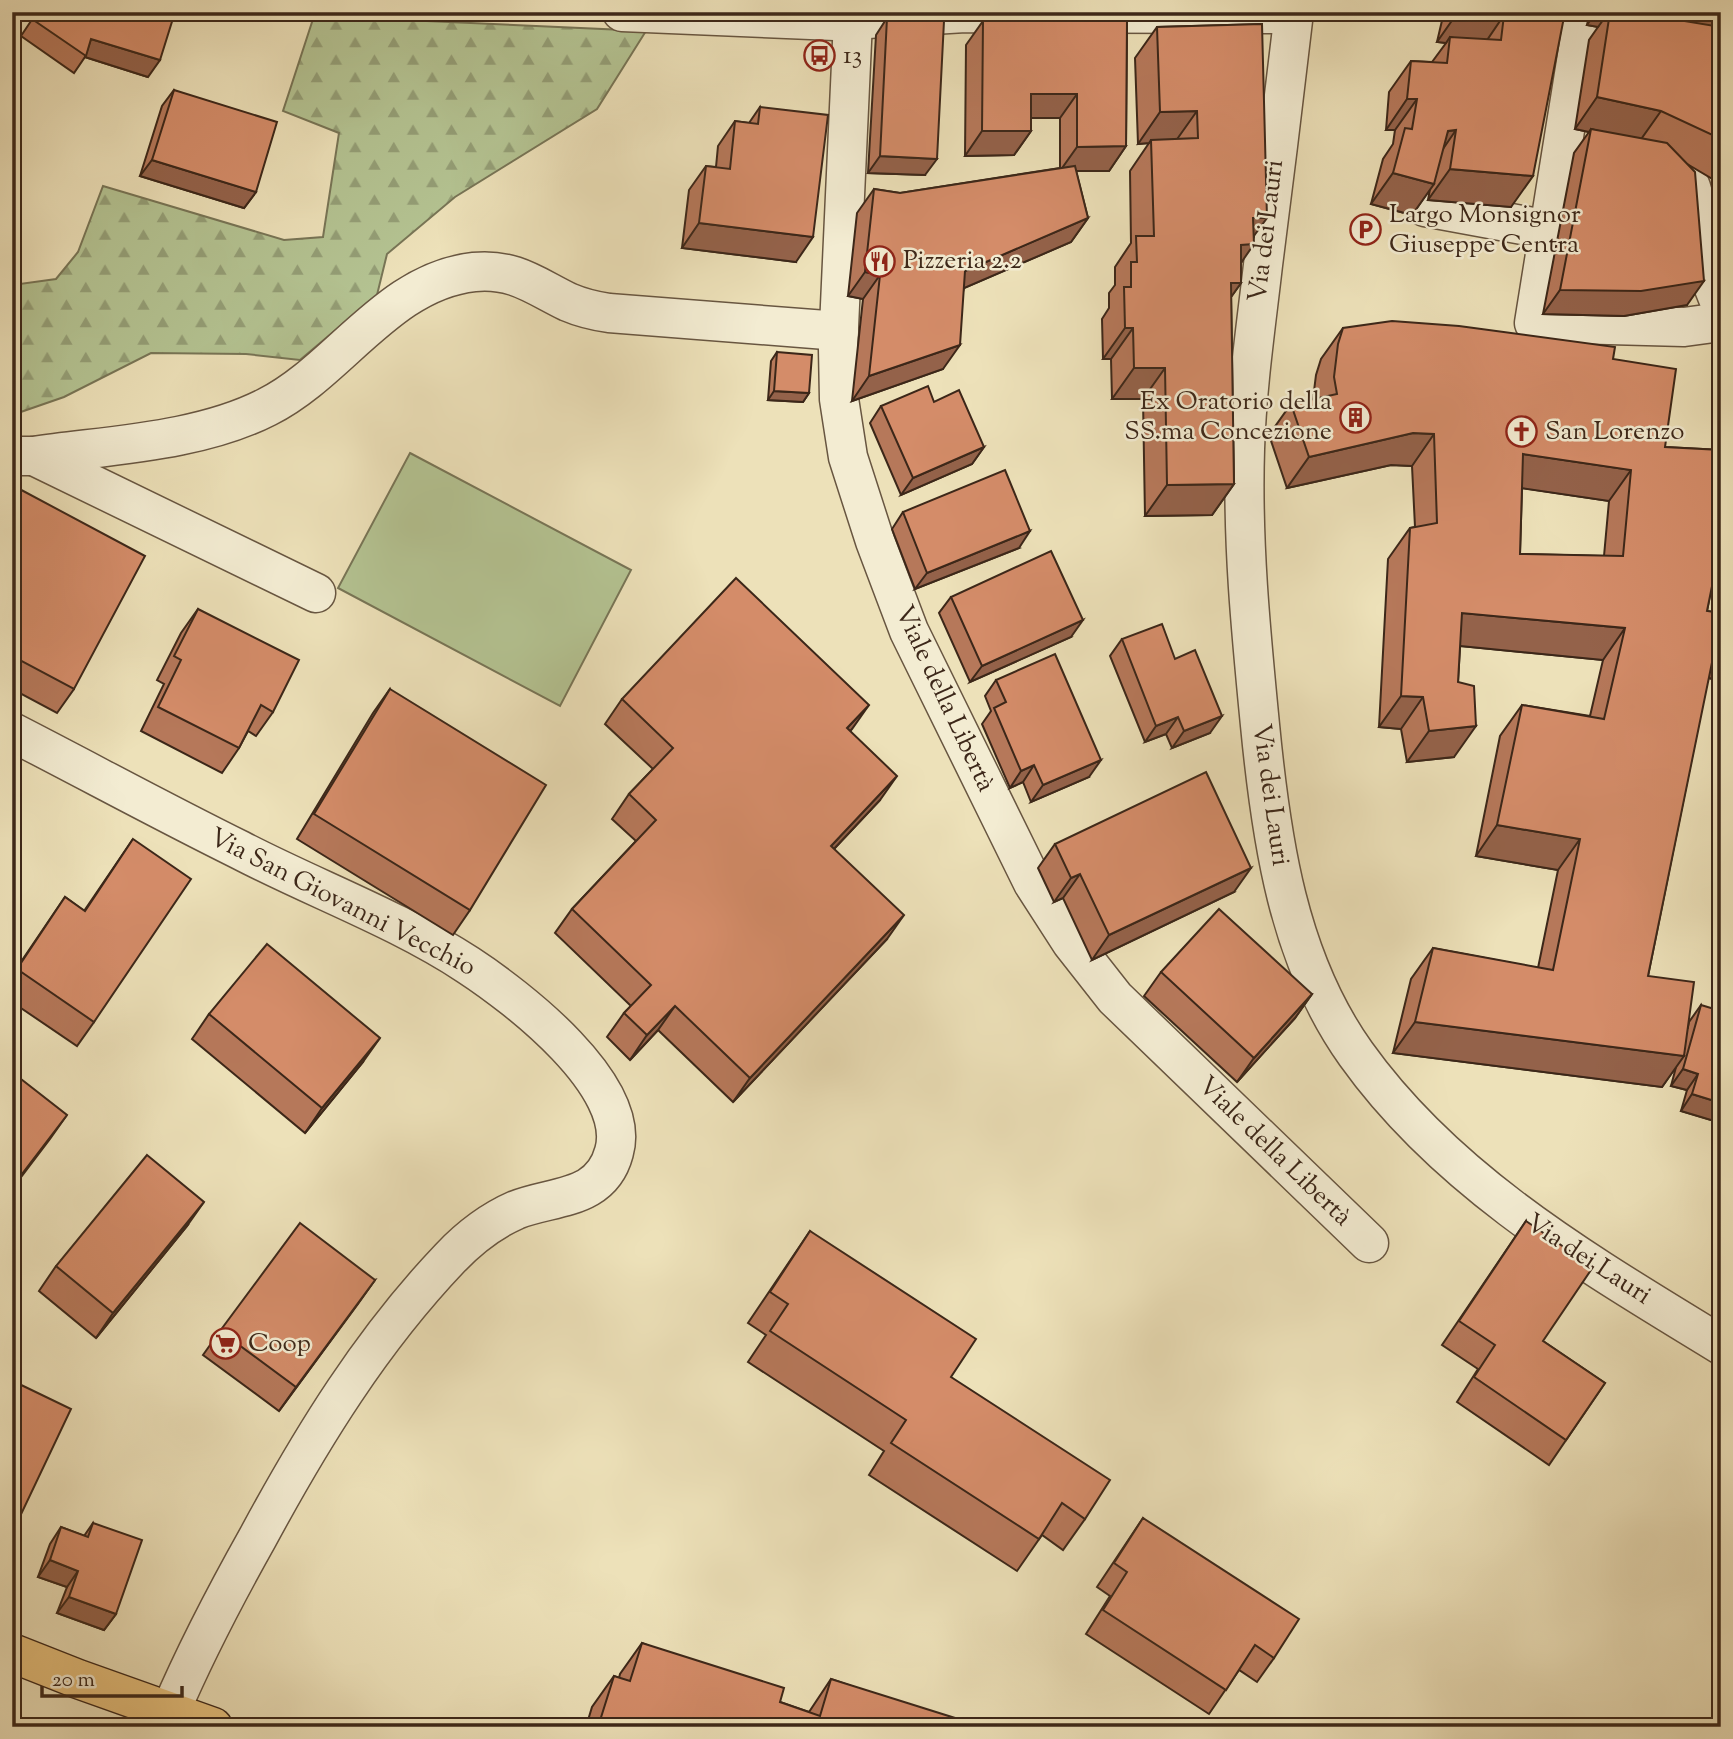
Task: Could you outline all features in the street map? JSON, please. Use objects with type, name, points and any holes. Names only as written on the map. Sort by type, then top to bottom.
[{"type":"main road","points":[[12,1653],[214,1727]]},
{"type":"street","points":[[622,12],[853,20],[924,13],[1293,13]]},
{"type":"street","points":[[1584,12],[1582,140],[1549,230],[1534,323],[1684,327],[1721,321]]},
{"type":"street","name":"Via dei Lauri","points":[[1293,13],[1248,401],[1244,520],[1247,595],[1265,780],[1278,866],[1299,940],[1327,1007],[1355,1054],[1393,1100],[1434,1143],[1481,1186],[1523,1219],[1721,1345]]},
{"type":"street","name":"Viale della Libertà","points":[[853,20],[839,331],[839,400],[852,470],[874,541],[909,631],[1017,854],[1052,913],[1092,971],[1115,998],[1369,1243]]},
{"type":"street","points":[[1670,162],[1680,170],[1693,191],[1706,268],[1721,306]]},
{"type":"street","points":[[1425,207],[1549,230]]},
{"type":"street","points":[[23,456],[175,435],[248,416],[295,390],[378,320],[420,291],[447,278],[472,272],[520,276],[568,302],[609,313],[839,331]]},
{"type":"street","points":[[23,456],[316,593]]},
{"type":"street","name":"Via San Giovanni Vecchio","points":[[12,732],[241,851],[407,931],[467,964],[523,1007],[570,1050],[600,1087],[615,1121],[614,1152],[596,1181],[572,1196],[516,1211],[483,1229],[434,1274],[364,1362],[324,1419],[276,1503],[202,1639],[170,1712]]},
{"type":"green space","points":[[314,16],[646,31],[597,109],[455,197],[387,254],[377,295],[300,360],[246,354],[151,353],[64,397],[12,415],[12,285],[56,279],[78,252],[103,186],[284,240],[323,237],[339,133],[283,111]]},
{"type":"green space","points":[[410,453],[631,570],[560,706],[338,588]]},
{"type":"building","points":[[37,12],[175,12],[160,60],[91,39],[86,56],[32,19]]},
{"type":"building","points":[[1476,12],[1565,12],[1533,176],[1450,169],[1456,130],[1448,131],[1434,184],[1393,173],[1405,128],[1412,129],[1417,99],[1407,99],[1411,61],[1447,63],[1450,37],[1501,40],[1504,15]]},
{"type":"building","points":[[1610,12],[1630,12],[1721,27],[1721,139],[1661,111],[1597,97]]},
{"type":"building","points":[[887,18],[944,21],[937,159],[880,156]]},
{"type":"building","points":[[983,21],[1127,21],[1126,146],[1077,147],[1077,94],[1031,94],[1031,131],[982,131]]},
{"type":"building","points":[[1262,24],[1267,218],[1253,218],[1254,244],[1241,245],[1241,283],[1231,283],[1234,484],[1167,485],[1165,368],[1134,368],[1133,328],[1125,328],[1124,287],[1131,287],[1131,262],[1137,262],[1136,236],[1154,236],[1151,140],[1198,138],[1197,111],[1160,112],[1157,27]]},
{"type":"building","points":[[174,90],[277,122],[256,192],[152,160]]},
{"type":"building","points":[[760,107],[828,115],[813,237],[699,223],[706,166],[730,169],[735,121],[758,124]]},
{"type":"building","points":[[1591,129],[1667,143],[1695,172],[1704,281],[1641,291],[1560,290]]},
{"type":"building","points":[[1075,166],[1088,218],[965,271],[960,345],[869,376],[880,275],[865,272],[874,189],[900,193]]},
{"type":"building","points":[[1392,321],[1459,326],[1615,347],[1613,359],[1676,369],[1665,447],[1721,450],[1721,542],[1707,611],[1721,613],[1721,644],[1716,643],[1648,976],[1694,982],[1684,1056],[1415,1022],[1433,948],[1553,970],[1580,839],[1497,825],[1522,705],[1604,719],[1625,628],[1462,613],[1458,682],[1474,686],[1476,726],[1429,731],[1423,697],[1401,696],[1410,528],[1437,523],[1434,434],[1413,433],[1309,457],[1291,404],[1337,394],[1334,377],[1343,328]],"holes":[[[1523,454],[1631,470],[1623,556],[1520,554]]]},
{"type":"building","points":[[777,352],[812,355],[809,393],[774,391]]},
{"type":"building","points":[[928,386],[934,402],[959,390],[984,447],[913,478],[881,406]]},
{"type":"building","points":[[1005,470],[1030,531],[927,573],[903,512]]},
{"type":"building","points":[[12,485],[145,556],[74,689],[12,656]]},
{"type":"building","points":[[1051,551],[1083,620],[982,666],[951,597]]},
{"type":"building","points":[[736,578],[869,705],[847,728],[897,776],[831,846],[904,915],[750,1078],[675,1006],[647,1035],[624,1013],[651,985],[572,909],[656,820],[629,794],[673,748],[622,699]]},
{"type":"building","points":[[198,609],[299,660],[273,712],[261,705],[239,748],[158,707],[181,660],[174,656]]},
{"type":"building","points":[[1162,624],[1175,659],[1195,650],[1222,716],[1184,731],[1178,717],[1156,726],[1122,639]]},
{"type":"building","points":[[1055,654],[1101,760],[1043,785],[1034,765],[1021,771],[994,708],[1006,702],[996,680]]},
{"type":"building","points":[[390,689],[546,785],[470,910],[314,814]]},
{"type":"building","points":[[1206,772],[1251,868],[1109,935],[1080,874],[1071,878],[1055,844]]},
{"type":"building","points":[[133,839],[191,879],[94,1022],[17,969],[65,897],[85,911]]},
{"type":"building","points":[[1219,909],[1312,994],[1254,1058],[1161,972]]},
{"type":"building","points":[[267,944],[380,1038],[322,1108],[209,1014]]},
{"type":"building","points":[[1701,1005],[1721,1011],[1721,1103],[1692,1094],[1698,1074],[1683,1069]]},
{"type":"building","points":[[12,1072],[67,1115],[12,1187]]},
{"type":"building","points":[[147,1155],[204,1202],[113,1313],[56,1266]]},
{"type":"building","points":[[1526,1221],[1593,1267],[1543,1341],[1605,1383],[1566,1440],[1474,1377],[1495,1345],[1459,1321]]},
{"type":"building","points":[[300,1223],[375,1280],[296,1387],[220,1331]]},
{"type":"building","points":[[810,1231],[976,1339],[951,1377],[1110,1480],[1085,1519],[1062,1503],[1039,1539],[891,1443],[906,1420],[770,1331],[788,1304],[770,1292]]},
{"type":"building","points":[[15,1382],[71,1409],[14,1529],[12,1387]]},
{"type":"building","points":[[1143,1518],[1299,1619],[1274,1658],[1255,1645],[1226,1690],[1103,1610],[1127,1572],[1114,1563]]},
{"type":"building","points":[[93,1523],[142,1540],[116,1614],[69,1597],[78,1571],[50,1560],[61,1527],[88,1537]]},
{"type":"building","points":[[642,1643],[784,1688],[780,1702],[820,1716],[831,1679],[971,1723],[970,1727],[598,1727],[614,1676],[630,1681]]},
{"type":"place","name":"13","points":[[820,56]]},
{"type":"place","name":"Largo Monsignor Giuseppe Centra","points":[[1366,230]]},
{"type":"place","name":"Pizzeria 2.2","points":[[880,261]]},
{"type":"place","name":"Ex Oratorio della SS.ma Concezione","points":[[1355,417]]},
{"type":"place","name":"San Lorenzo","points":[[1522,432]]},
{"type":"place","name":"Coop","points":[[225,1344]]}]
